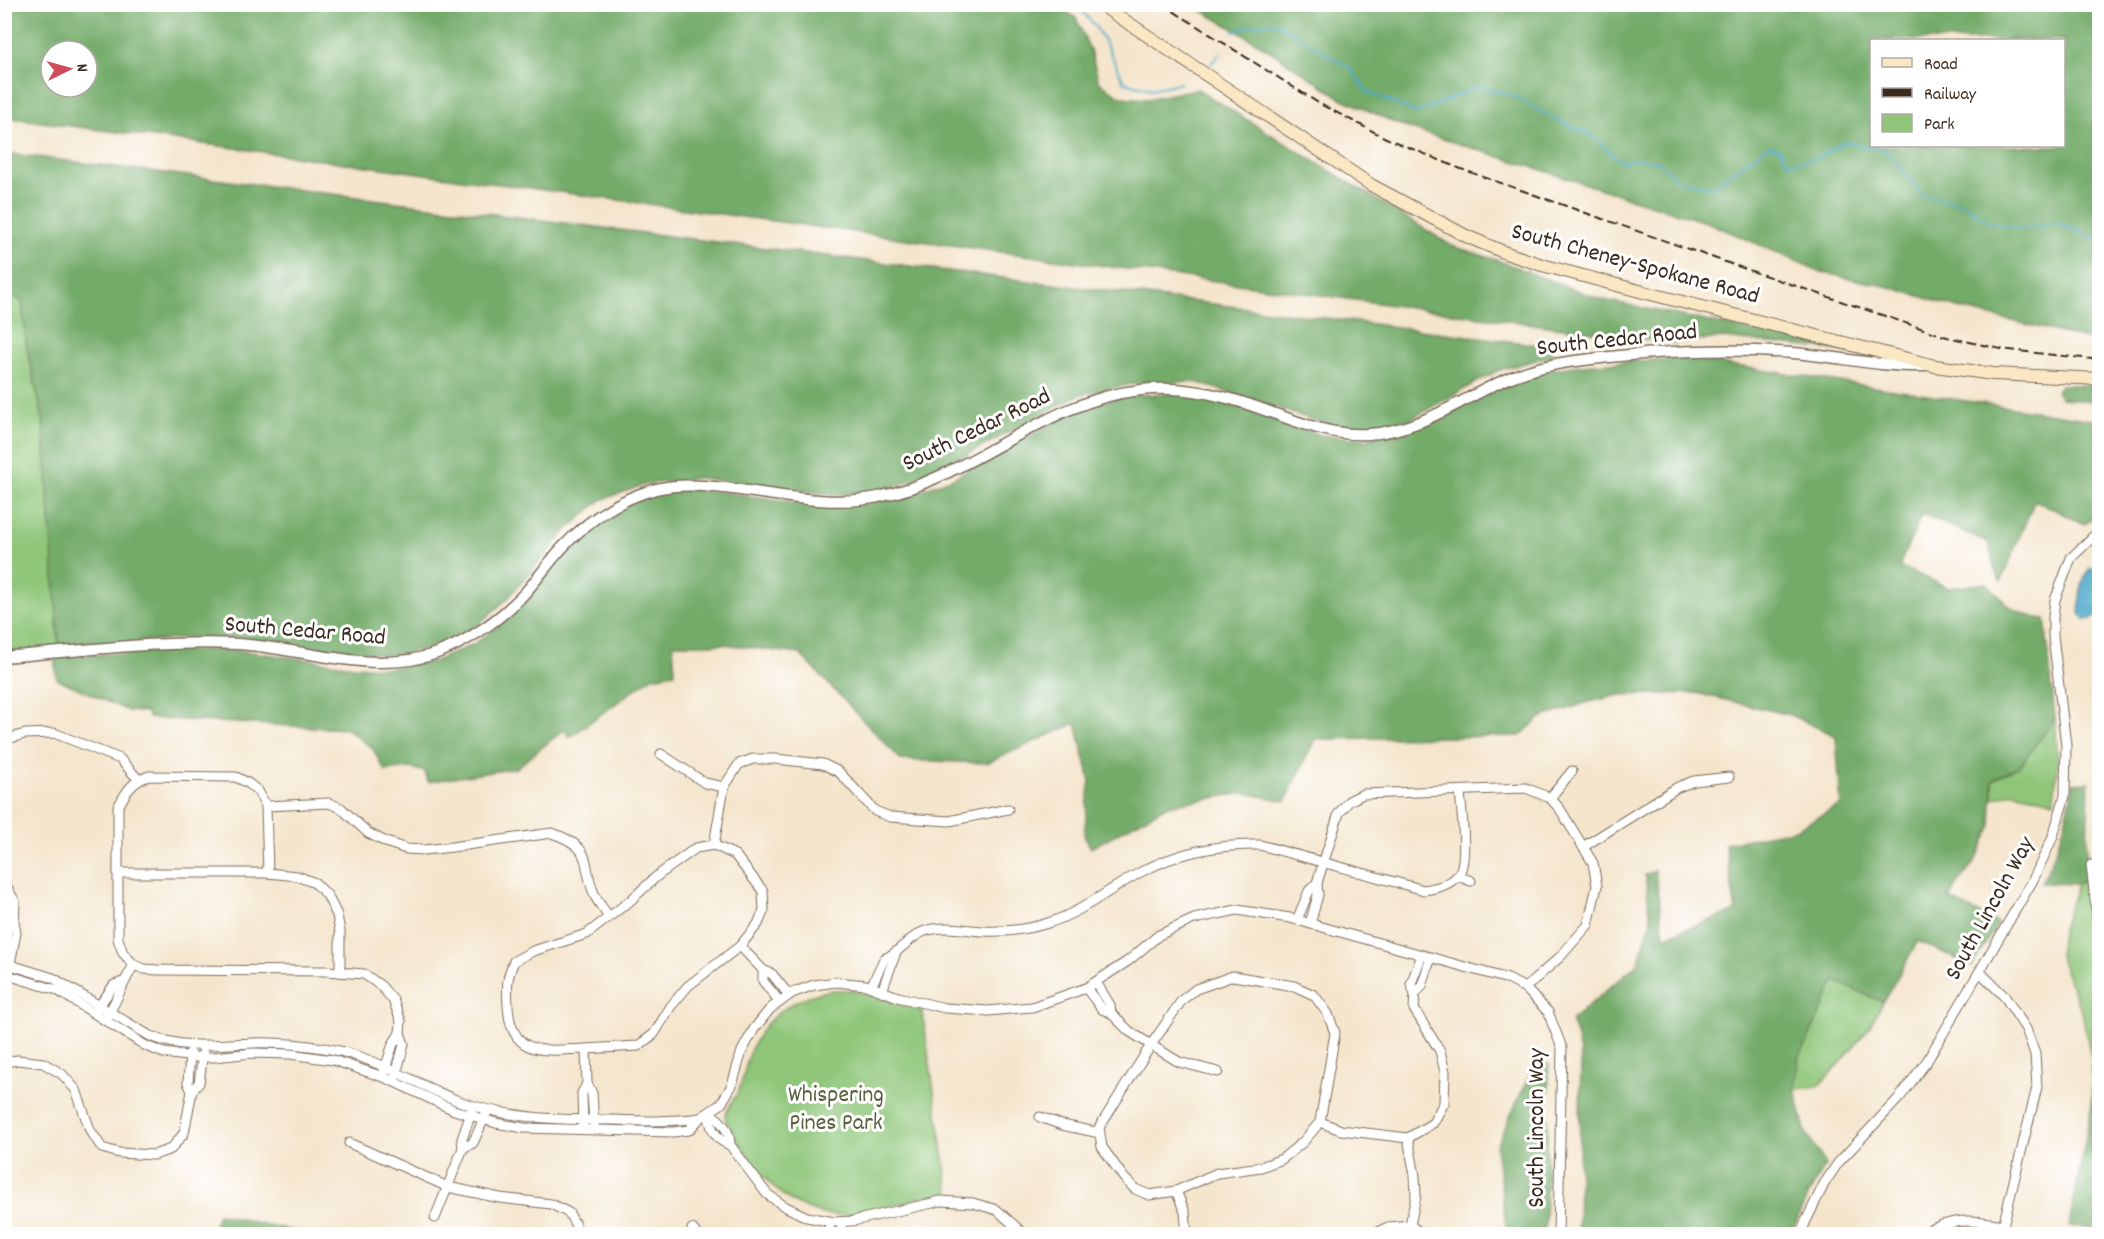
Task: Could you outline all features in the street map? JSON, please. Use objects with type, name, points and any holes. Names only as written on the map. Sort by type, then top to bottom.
[{"type":"main road","name":"South Cheney-Spokane Road","points":[[1100,4],[1345,169],[1417,211],[1506,253],[1542,265],[1935,366],[1993,374],[2100,379]]},
{"type":"street","name":"South Cedar Road","points":[[4,657],[182,644],[240,645],[349,660],[381,662],[434,655],[468,640],[496,621],[526,592],[561,548],[590,520],[624,500],[657,489],[690,485],[839,501],[878,497],[922,484],[1052,417],[1098,398],[1143,389],[1194,390],[1240,402],[1330,432],[1368,434],[1411,427],[1508,379],[1535,369],[1568,362],[1658,353],[1748,350],[1798,353],[1902,366],[1935,366]]},
{"type":"street","name":"South Lincoln Way","points":[[1801,1234],[1838,1163],[1900,1097],[1927,1061],[2033,880],[2052,839],[2065,796],[2066,745],[2053,636],[2055,600],[2071,558],[2100,530]]},
{"type":"street","points":[[4,740],[25,734],[54,734],[120,759],[138,779]]},
{"type":"street","points":[[661,754],[705,783],[724,788]]},
{"type":"street","points":[[714,845],[724,788],[738,764],[753,759],[823,764],[839,772],[875,811],[890,817],[949,821],[1008,809]]},
{"type":"street","points":[[1550,798],[1572,771]]},
{"type":"street","points":[[268,873],[266,806],[258,791],[248,783],[236,777],[149,776],[138,779],[127,790],[118,807],[118,939],[123,953],[134,965],[144,969],[364,974],[381,986],[393,1000],[401,1021],[400,1033],[404,1044],[395,1076]]},
{"type":"street","points":[[1583,847],[1684,784],[1729,777]]},
{"type":"street","points":[[1310,924],[1318,895],[1317,883],[1339,813],[1349,801],[1363,794],[1526,788],[1550,798],[1560,809],[1593,863],[1597,886],[1588,925],[1560,957],[1526,988]]},
{"type":"street","points":[[882,991],[895,955],[910,939],[924,932],[947,928],[1012,930],[1047,923],[1080,910],[1140,872],[1177,856],[1208,848],[1235,844],[1260,845],[1424,890],[1442,887],[1458,876],[1464,864],[1460,791]]},
{"type":"street","points":[[266,806],[328,803],[341,808],[368,833],[406,849],[452,847],[552,833],[568,838],[580,848],[586,860],[595,896],[608,916]]},
{"type":"street","points":[[714,845],[735,855],[764,891],[764,910],[758,924],[740,946],[688,986],[671,1006],[654,1034],[638,1046],[540,1050],[526,1045],[515,1036],[509,1020],[506,979],[514,961],[533,951],[588,934],[657,876],[696,848],[714,845]]},
{"type":"street","points":[[2091,865],[2100,943]]},
{"type":"street","points":[[118,873],[268,873],[297,876],[315,883],[327,896],[337,915],[340,932],[340,972]]},
{"type":"street","points":[[1458,876],[1471,881]]},
{"type":"street","points":[[4,882],[15,902],[16,933],[6,974],[57,990],[97,1009]]},
{"type":"street","points":[[1297,920],[1309,891],[1317,883]]},
{"type":"street","name":"South Lincoln Way","points":[[583,1125],[674,1132],[689,1130],[700,1118],[721,1104],[732,1085],[742,1051],[754,1029],[770,1008],[789,995],[814,985],[836,982],[871,987],[898,997],[945,1008],[988,1011],[1032,1007],[1086,988],[1128,962],[1159,935],[1194,919],[1237,910],[1297,920],[1508,979],[1526,988],[1548,1012],[1562,1048],[1558,1234]]},
{"type":"street","points":[[4,933],[14,923]]},
{"type":"street","points":[[740,946],[763,970],[772,974],[789,995]]},
{"type":"street","points":[[871,987],[884,959],[895,955]]},
{"type":"street","points":[[1320,1122],[1341,1130],[1408,1138],[1433,1123],[1444,1103],[1445,1072],[1440,1051],[1414,1009],[1415,994],[1422,986],[1426,956]]},
{"type":"street","points":[[7,964],[53,978],[146,1046],[164,1053],[190,1057],[253,1053],[290,1054],[333,1060],[382,1077],[395,1076]]},
{"type":"street","points":[[107,1016],[134,965]]},
{"type":"street","points":[[763,970],[763,981],[780,1002]]},
{"type":"street","points":[[1922,1234],[1939,1225],[1962,1221],[1982,1221],[2002,1230],[2037,1088],[2035,1054],[2026,1029],[2005,997],[1980,972]]},
{"type":"street","points":[[1233,976],[1294,986],[1314,994],[1328,1014],[1335,1033],[1320,1122],[1303,1142],[1282,1159],[1261,1167],[1217,1173],[1176,1191],[1149,1195],[1135,1189],[1124,1178],[1102,1147],[1099,1128],[1150,1045],[1182,1000],[1196,989],[1233,976]]},
{"type":"street","points":[[97,1009],[114,985],[123,982]]},
{"type":"street","points":[[1096,982],[1110,1005],[1111,1013]]},
{"type":"street","points":[[1086,988],[1102,1009],[1111,1013],[1129,1031],[1150,1045],[1179,1062],[1218,1072]]},
{"type":"street","points":[[107,1016],[150,1036],[190,1046],[291,1044],[332,1050],[387,1067],[395,1076],[431,1100],[472,1110],[488,1109],[583,1125]]},
{"type":"street","points":[[382,1077],[393,1044],[400,1033]]},
{"type":"street","points":[[190,1046],[188,1083],[192,1091]]},
{"type":"street","points":[[4,1062],[18,1060],[43,1063],[62,1074],[76,1090],[90,1130],[102,1148],[119,1154],[154,1155],[171,1149],[184,1133],[192,1091],[199,1083],[203,1057],[202,1046]]},
{"type":"street","points":[[586,1049],[587,1084],[592,1093],[594,1126]]},
{"type":"street","points":[[583,1125],[582,1093],[587,1084]]},
{"type":"street","points":[[463,1148],[473,1143],[488,1109]]},
{"type":"street","points":[[472,1110],[484,1119],[524,1128],[583,1125]]},
{"type":"street","points":[[435,1218],[463,1148],[462,1139],[472,1110]]},
{"type":"street","points":[[709,1113],[720,1119],[730,1135],[730,1144],[767,1194],[784,1206],[807,1217],[829,1221],[854,1221],[941,1201],[973,1203],[997,1210],[1024,1234]]},
{"type":"street","points":[[1040,1117],[1062,1125],[1100,1133]]},
{"type":"street","points":[[1408,1138],[1416,1196],[1410,1225]]},
{"type":"street","points":[[349,1143],[447,1187],[500,1198],[551,1204],[569,1213],[577,1228],[577,1234]]},
{"type":"street","points":[[1176,1191],[1185,1212],[1187,1234]]},
{"type":"street","points":[[829,1221],[830,1234]]},
{"type":"street","points":[[841,1222],[842,1234]]},
{"type":"street","points":[[1373,1234],[1388,1227],[1410,1225],[1422,1234]]},
{"type":"street","points":[[2098,1234],[2100,1226]]},
{"type":"green space","points":[[5,5],[1055,5],[1076,18],[1090,50],[1099,82],[1121,97],[1147,99],[1197,89],[1452,246],[1500,261],[1599,299],[1861,353],[1724,338],[1673,343],[5,117]]},
{"type":"green space","points":[[1192,5],[2099,5],[2099,342],[1962,309],[1890,287],[1824,273],[1709,223],[1402,126],[1341,98],[1258,43]]},
{"type":"green space","points":[[4,153],[1548,346],[1555,355],[1499,370],[1410,419],[1371,428],[1329,425],[1196,382],[1138,383],[1079,395],[936,471],[887,489],[837,495],[699,478],[647,484],[601,500],[568,529],[508,598],[478,625],[445,644],[394,656],[244,638],[188,638],[59,648],[43,419],[27,348],[22,302],[5,288]]},
{"type":"green space","points":[[4,288],[22,302],[27,349],[43,419],[59,648],[5,651]]},
{"type":"green space","points":[[1682,358],[2099,421],[2099,516],[2084,524],[2035,500],[2001,581],[1996,574],[1988,542],[1922,514],[1899,566],[1949,588],[1987,583],[2018,612],[2045,619],[2055,718],[2020,766],[1993,780],[1991,827],[1977,858],[1948,898],[1998,923],[1972,966],[1918,941],[1883,1002],[1835,981],[1798,1060],[1795,1089],[1805,1131],[1826,1165],[1806,1198],[1792,1234],[1578,1234],[1581,1059],[1571,1021],[1638,963],[1651,922],[1645,875],[1655,871],[1664,937],[1736,911],[1725,844],[1796,829],[1841,805],[1836,736],[1790,715],[1696,693],[1620,695],[1589,702],[1540,718],[1520,736],[1315,739],[1286,801],[1244,793],[1168,805],[1091,848],[1084,835],[1090,780],[1076,723],[987,763],[901,760],[800,654],[724,644],[673,644],[675,673],[652,677],[570,737],[564,730],[516,768],[428,782],[425,772],[411,768],[385,771],[373,749],[347,729],[149,718],[146,712],[128,711],[57,679],[54,657],[187,650],[237,650],[354,666],[389,668],[435,661],[474,644],[509,618],[569,547],[595,522],[628,503],[660,494],[689,490],[723,492],[823,506],[865,504],[907,495],[953,478],[1081,408],[1128,395],[1178,394],[1234,406],[1320,435],[1367,439],[1535,372],[1581,365]]},
{"type":"green space","points":[[2060,385],[2099,385],[2099,402],[2061,398],[2056,391]]},
{"type":"green space","points":[[2055,718],[2058,762],[2054,801],[2013,792],[1993,799],[1993,780],[2020,766]]},
{"type":"green space","points":[[2089,782],[2086,879],[2077,884],[2041,883],[2062,834],[2073,783]]},
{"type":"green space","points":[[2086,879],[2099,995],[2099,1061],[2092,1062],[2082,1012],[2059,956],[2062,929],[2077,884]]},
{"type":"green space","points":[[1835,981],[1883,1002],[1869,1028],[1819,1085],[1795,1089],[1798,1060]]},
{"type":"green space","name":"Whispering Pines Park","points":[[833,990],[852,990],[922,1011],[949,1192],[863,1213],[830,1215],[815,1212],[787,1198],[775,1188],[753,1163],[726,1122],[725,1116],[740,1087],[750,1052],[766,1025],[785,1008],[796,1002]]},
{"type":"green space","points":[[2099,1061],[2100,1194],[2095,1228],[2069,1226],[2092,1104],[2092,1062]]},
{"type":"green space","points":[[1535,1064],[1549,1064],[1545,1234],[1507,1234],[1496,1146]]},
{"type":"green space","points":[[218,1214],[295,1231],[303,1234],[211,1234]]},
{"type":"water","points":[[2090,568],[2099,570],[2100,607],[2098,616],[2086,620],[2080,614],[2079,603],[2082,584]]},
{"type":"waterway","points":[[1073,4],[1097,30],[1124,82],[1151,89],[1181,83]]},
{"type":"waterway","points":[[1234,32],[1248,26],[1275,22],[1350,68],[1367,92],[1417,113],[1478,86],[1514,96],[1552,118],[1591,135],[1621,162],[1638,159],[1657,161],[1678,180],[1712,187],[1769,145],[1781,150],[1788,163],[1814,159],[1845,142],[1887,151],[1923,196],[1962,203],[1991,223],[2021,229],[2056,223],[2100,240]]},
{"type":"waterway","points":[[1211,64],[1220,53]]},
{"type":"railway","points":[[1162,4],[1320,104],[1386,138],[1461,169],[1947,337],[2001,349],[2100,360]]}]
